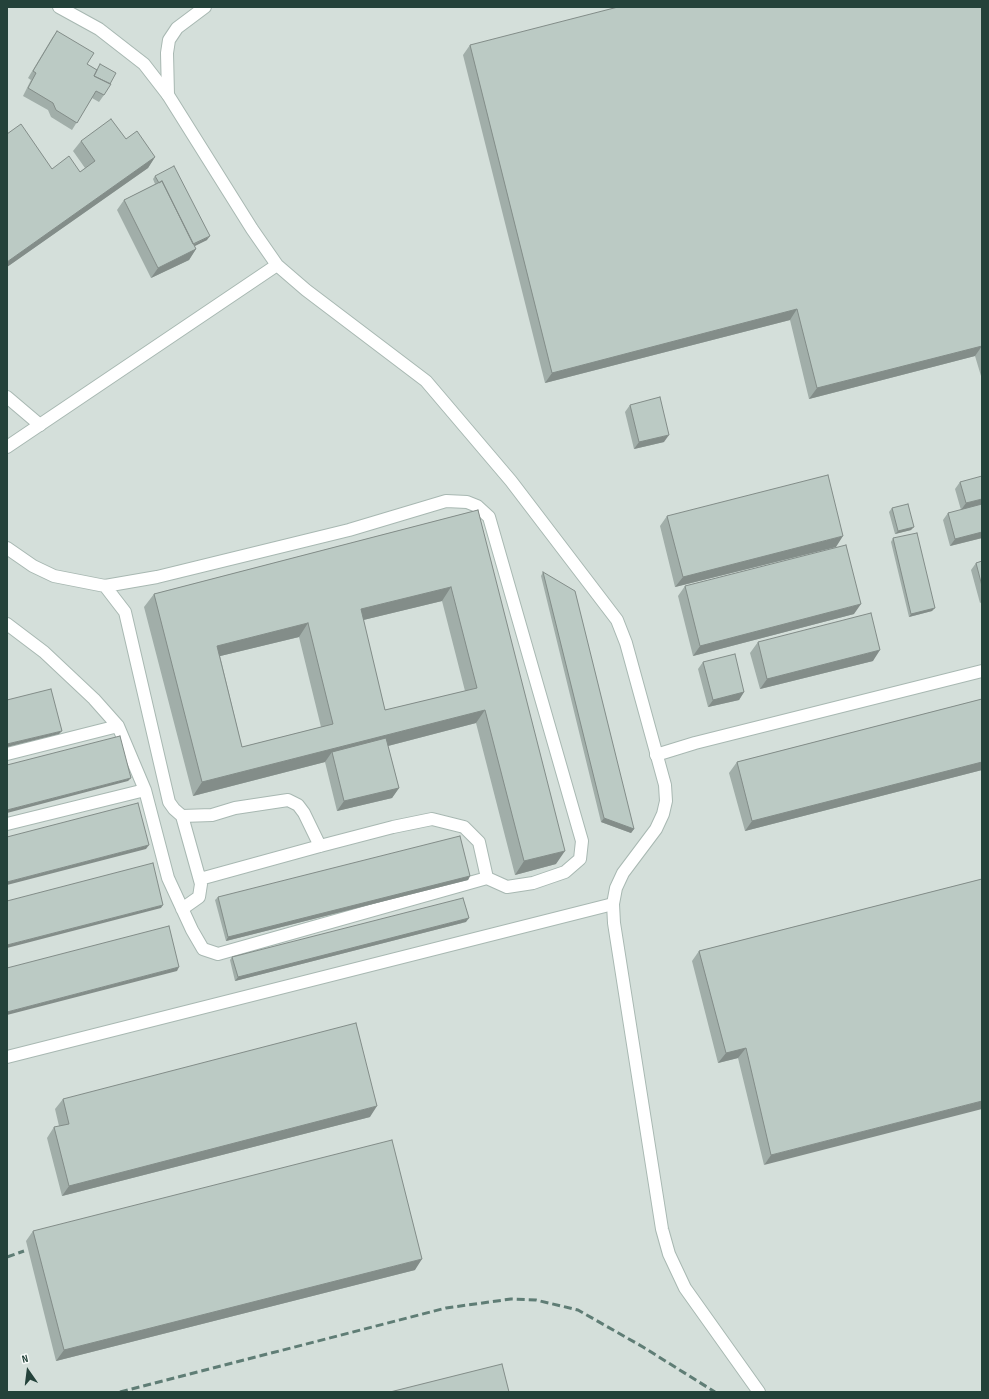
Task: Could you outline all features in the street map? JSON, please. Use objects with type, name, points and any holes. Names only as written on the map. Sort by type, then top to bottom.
[{"type":"street","points":[[59,7],[99,29],[139,60],[168,95],[252,229],[277,265],[306,290],[426,381],[511,481],[617,620],[626,643],[664,785],[666,801],[663,814],[656,829],[623,873],[616,888],[613,904],[624,986],[661,1221],[666,1242],[686,1288],[759,1392]]},
{"type":"street","points":[[168,95],[167,53],[169,40],[177,28],[205,7]]},
{"type":"street","points":[[7,447],[277,265]]},
{"type":"street","points":[[7,397],[40,425]]},
{"type":"street","points":[[7,548],[33,566],[54,576],[105,586],[157,577],[349,530],[446,501],[467,502],[477,506],[489,517],[582,841],[580,859],[565,872],[533,883],[507,888],[487,878],[218,954],[203,949],[192,930],[168,878],[144,790],[118,726],[94,699],[50,657],[7,624]]},
{"type":"street","points":[[105,586],[125,612],[169,802],[182,816],[200,879],[201,890],[199,897],[182,909]]},
{"type":"street","points":[[656,755],[695,743],[982,671]]},
{"type":"street","points":[[7,754],[118,726]]},
{"type":"street","points":[[7,824],[144,790]]},
{"type":"street","points":[[182,816],[212,815],[235,808],[288,800],[298,805],[304,813],[320,846]]},
{"type":"street","points":[[200,879],[320,846],[432,819],[464,827],[479,842],[487,878]]},
{"type":"street","points":[[7,1057],[613,904]]},
{"type":"shaded area","points":[[7,7],[982,7],[982,1392],[7,1392]]},
{"type":"building","points":[[618,7],[982,7],[982,346],[817,388],[797,309],[552,373],[470,45]]},
{"type":"building","points":[[57,31],[94,53],[87,64],[97,70],[94,76],[111,84],[104,95],[96,91],[77,123],[56,110],[53,103],[28,88],[36,73],[33,71]]},
{"type":"building","points":[[100,64],[116,73],[110,84],[94,76]]},
{"type":"building","points":[[111,119],[126,139],[137,131],[155,157],[7,262],[7,134],[21,124],[52,169],[69,156],[80,172],[95,161],[81,141]]},
{"type":"building","points":[[174,166],[210,236],[193,244],[162,181],[159,183],[155,176]]},
{"type":"building","points":[[162,181],[196,249],[158,268],[124,200]]},
{"type":"building","points":[[660,397],[669,435],[639,442],[630,405]]},
{"type":"building","points":[[828,475],[843,536],[683,577],[667,516]]},
{"type":"building","points":[[982,476],[982,499],[966,503],[960,482]]},
{"type":"building","points":[[908,504],[914,527],[898,531],[892,508]]},
{"type":"building","points":[[982,504],[982,532],[955,539],[948,513]]},
{"type":"building","points":[[478,510],[565,851],[524,861],[485,710],[202,782],[154,594]],"holes":[[[451,587],[477,688],[385,710],[361,609]],[[308,623],[333,724],[242,747],[217,646]]]},
{"type":"building","points":[[917,533],[935,608],[911,614],[893,538]]},
{"type":"building","points":[[846,545],[861,604],[700,646],[685,586]]},
{"type":"building","points":[[982,561],[982,586],[976,563]]},
{"type":"building","points":[[543,572],[575,591],[634,829],[604,818]]},
{"type":"building","points":[[871,613],[880,650],[767,679],[758,642]]},
{"type":"building","points":[[735,654],[744,692],[713,700],[703,662]]},
{"type":"building","points":[[51,689],[62,731],[7,744],[7,700]]},
{"type":"building","points":[[982,699],[982,762],[752,821],[737,762]]},
{"type":"building","points":[[120,736],[131,778],[7,810],[7,765]]},
{"type":"building","points":[[386,738],[399,788],[344,801],[332,752]]},
{"type":"building","points":[[138,803],[149,845],[7,882],[7,837]]},
{"type":"building","points":[[460,836],[470,876],[228,937],[218,897]]},
{"type":"building","points":[[153,863],[163,905],[7,945],[7,901]]},
{"type":"building","points":[[982,879],[982,1101],[771,1155],[746,1048],[726,1053],[699,951]]},
{"type":"building","points":[[463,898],[469,918],[238,977],[232,957]]},
{"type":"building","points":[[169,926],[179,967],[7,1012],[7,968]]},
{"type":"building","points":[[356,1023],[377,1106],[69,1186],[54,1127],[69,1124],[63,1099]]},
{"type":"building","points":[[392,1140],[422,1259],[64,1350],[33,1231]]},
{"type":"building","points":[[502,1364],[509,1392],[390,1392]]},
{"type":"railway","points":[[7,1257],[24,1251]]},
{"type":"railway","points":[[120,1392],[446,1308],[511,1299],[536,1300],[578,1310],[643,1347],[715,1392]]}]
